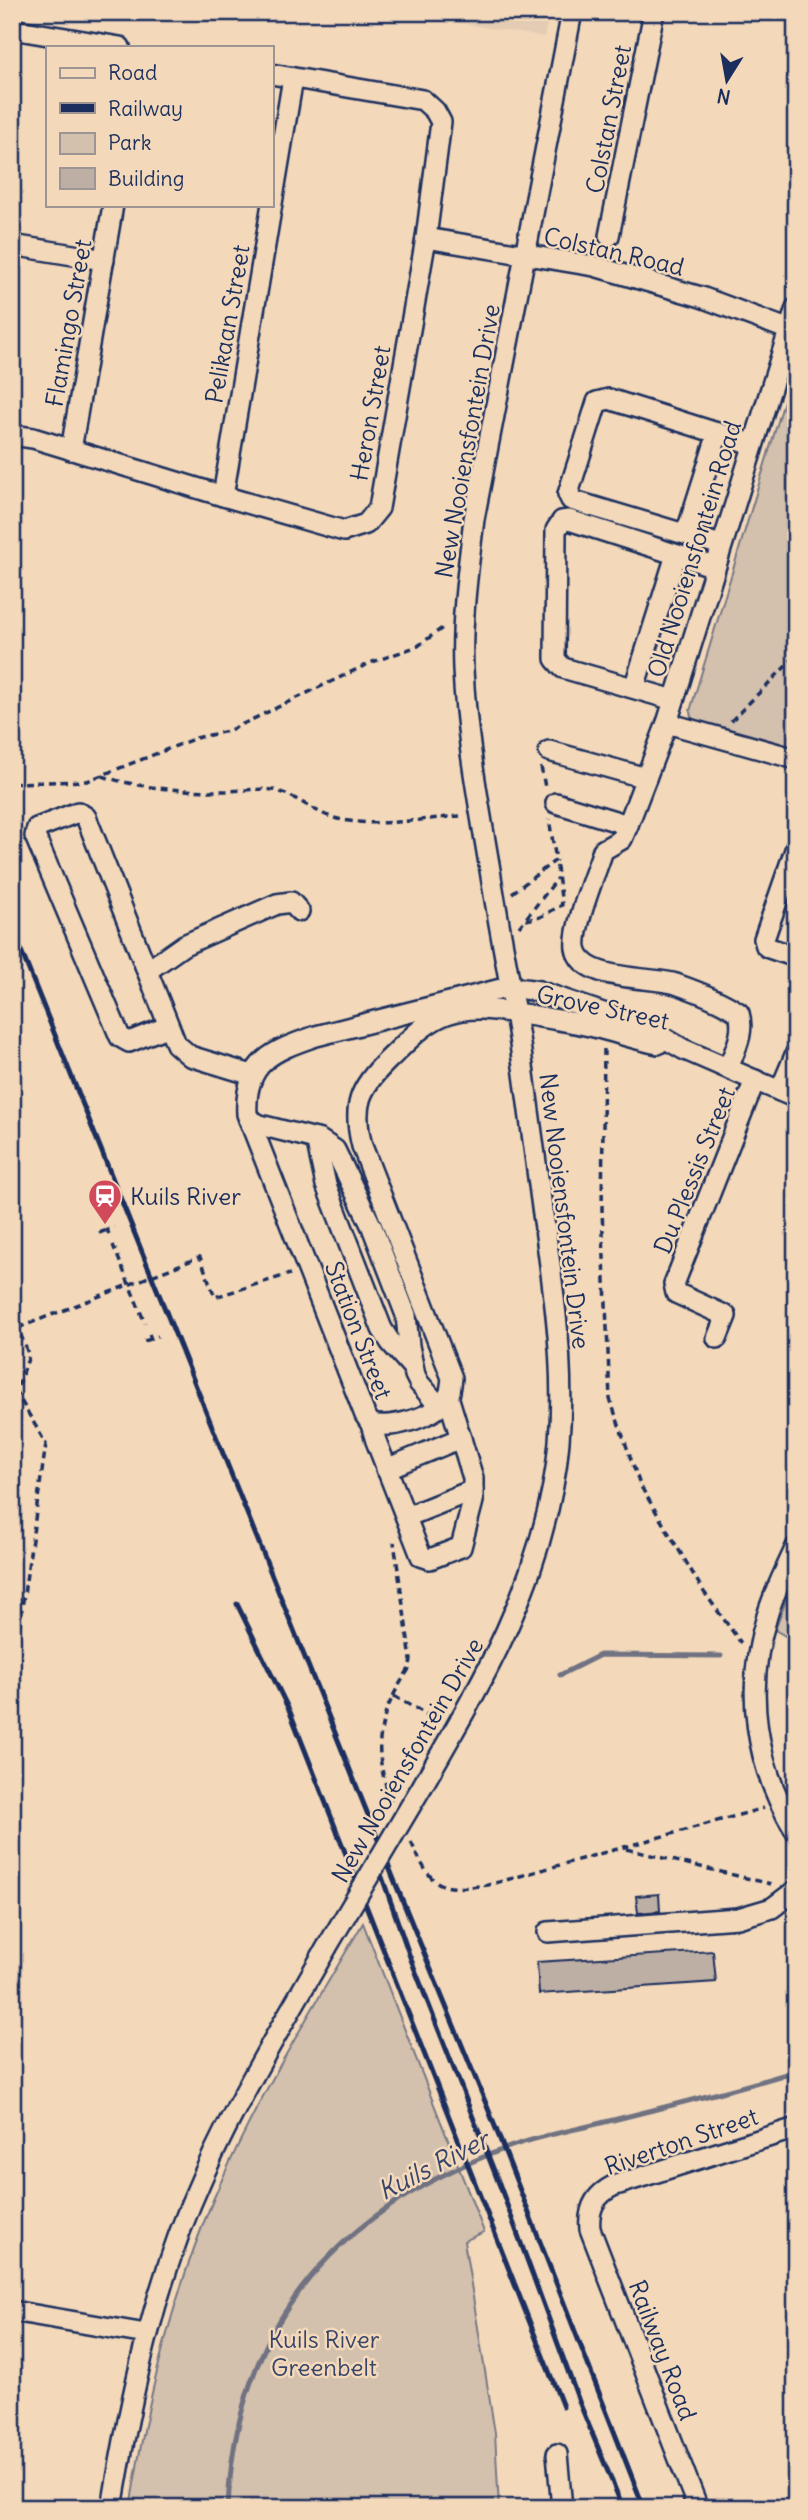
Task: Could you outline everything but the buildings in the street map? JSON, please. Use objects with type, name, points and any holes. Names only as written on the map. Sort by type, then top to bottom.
[{"type":"street","name":"New Nooiensfontein Drive","points":[[112,2508],[127,2419],[146,2334],[202,2177],[232,2116],[327,1947],[489,1669],[510,1626],[536,1559],[545,1526],[559,1446],[561,1378],[548,1249],[519,1040],[469,737],[463,667],[464,605],[474,519],[572,12]]},
{"type":"street","name":"Colstan Street","points":[[609,236],[654,12]]},
{"type":"street","points":[[12,29],[114,46]]},
{"type":"street","name":"Heron Street","points":[[12,435],[22,435],[344,531],[366,524],[374,516],[379,508],[426,238],[441,122],[424,100],[273,74]]},
{"type":"street","name":"Pelikaan Street","points":[[273,197],[293,78]]},
{"type":"street","name":"Flamingo Street","points":[[71,450],[113,206]]},
{"type":"street","name":"Pelikaan Street","points":[[223,496],[272,206]]},
{"type":"street","name":"Colstan Road","points":[[426,238],[594,267],[657,284],[788,329]]},
{"type":"street","points":[[12,245],[104,260]]},
{"type":"street","name":"Old Nooiensfontein Road","points":[[628,825],[667,723],[796,307]]},
{"type":"street","points":[[721,545],[571,500],[568,495],[597,402],[602,399],[752,444]]},
{"type":"street","points":[[686,534],[718,433]]},
{"type":"street","points":[[674,700],[564,668],[555,659],[556,530],[562,521],[569,520],[715,567]]},
{"type":"street","points":[[634,688],[676,555]]},
{"type":"street","points":[[667,723],[796,759]]},
{"type":"street","points":[[545,756],[646,778]]},
{"type":"street","points":[[550,804],[628,825],[622,839],[603,850],[578,928],[577,951],[584,962],[600,972],[676,984],[739,1013],[742,1023],[740,1039],[728,1068]]},
{"type":"street","points":[[169,1026],[129,1042],[120,1037],[35,836],[37,828],[78,812],[86,817],[169,1026],[176,1044],[190,1056],[252,1075],[268,1056],[290,1045],[425,1007],[509,987]]},
{"type":"street","points":[[796,847],[764,939],[769,948],[796,957]]},
{"type":"street","points":[[147,971],[184,945],[277,904],[291,902],[299,911]]},
{"type":"street","name":"Grove Street","points":[[509,987],[539,991],[647,1028],[683,1049],[788,1094]]},
{"type":"street","points":[[444,1401],[452,1378],[362,1146],[356,1124],[357,1112],[363,1089],[375,1073],[430,1022],[446,1014],[469,1009],[513,1013]]},
{"type":"street","name":"Grove Street","points":[[513,1013],[575,1023],[683,1049]]},
{"type":"street","points":[[788,1094],[796,1053]]},
{"type":"street","name":"Station Street","points":[[252,1075],[246,1097],[248,1119],[365,1415],[371,1424],[390,1427],[423,1416],[444,1401]]},
{"type":"street","name":"Du Plessis Street","points":[[717,1338],[726,1316],[676,1293],[674,1284],[755,1080]]},
{"type":"street","points":[[248,1119],[260,1125],[316,1139],[335,1150],[372,1227],[406,1315],[413,1368],[418,1383],[444,1401],[461,1438],[473,1478],[473,1501],[464,1542],[455,1550],[430,1559],[421,1556],[371,1424]]},
{"type":"street","points":[[316,1139],[326,1185],[382,1329],[413,1368]]},
{"type":"street","points":[[386,1469],[461,1438]]},
{"type":"street","points":[[406,1517],[473,1490]]},
{"type":"street","points":[[796,1546],[767,1615],[754,1686],[756,1720],[763,1759],[773,1788],[796,1832]]},
{"type":"street","points":[[548,1932],[738,1918],[772,1908],[795,1891]]},
{"type":"street","name":"Riverton Street","points":[[591,2210],[599,2196],[613,2186],[796,2128]]},
{"type":"street","name":"Railway Road","points":[[591,2210],[590,2229],[698,2508]]},
{"type":"street","points":[[12,2311],[146,2334]]},
{"type":"street","points":[[557,2454],[562,2508]]},
{"type":"path","points":[[12,783],[87,780],[197,738],[228,731],[370,663],[418,646],[446,625]]},
{"type":"path","points":[[724,739],[730,722],[796,656]]},
{"type":"path","points":[[526,920],[540,917],[562,905],[545,756]]},
{"type":"path","points":[[100,775],[130,785],[172,791],[280,791],[312,809],[348,821],[373,822],[460,816]]},
{"type":"path","points":[[512,893],[556,860]]},
{"type":"path","points":[[518,928],[559,878]]},
{"type":"path","points":[[604,1043],[602,1210],[610,1399],[640,1485],[704,1592],[744,1647]]},
{"type":"path","points":[[100,1233],[108,1232],[114,1227]]},
{"type":"path","points":[[113,1245],[145,1323]]},
{"type":"path","points":[[18,1328],[200,1257],[215,1297],[285,1276]]},
{"type":"path","points":[[12,1312],[29,1356],[14,1394],[46,1444],[12,1676]]},
{"type":"path","points":[[144,1341],[150,1336],[158,1336]]},
{"type":"path","points":[[392,1802],[380,1769],[378,1752],[382,1723],[409,1670],[411,1660],[393,1540]]},
{"type":"path","points":[[394,1696],[441,1723]]},
{"type":"path","points":[[406,1831],[420,1862],[433,1880],[444,1887],[455,1889],[488,1885],[765,1807]]},
{"type":"path","points":[[624,1848],[795,1891]]},
{"type":"shaded area","points":[[392,12],[549,12],[544,37]]},
{"type":"green space","points":[[796,362],[796,749],[697,721],[691,717],[690,711]]},
{"type":"green space","points":[[796,1575],[796,1642],[775,1630]]},
{"type":"green space","name":"Kuils River Greenbelt","points":[[363,1923],[484,2232],[464,2241],[495,2433],[499,2508],[130,2508],[162,2351],[198,2237],[246,2128]]},
{"type":"waterway","points":[[560,1675],[600,1655],[721,1656]]},
{"type":"waterway","points":[[793,1660],[796,1663]]},
{"type":"waterway","name":"Kuils River","points":[[228,2508],[235,2441],[252,2380],[277,2325],[310,2277],[352,2235],[400,2199],[456,2169],[518,2144],[796,2071]]},
{"type":"railway","points":[[12,928],[489,2111],[644,2508]]},
{"type":"railway","points":[[237,1604],[290,1712],[563,2407]]},
{"type":"railway","points":[[382,1877],[580,2404],[623,2508]]},
{"type":"place","name":"Kuils River","points":[[105,1226]]}]
